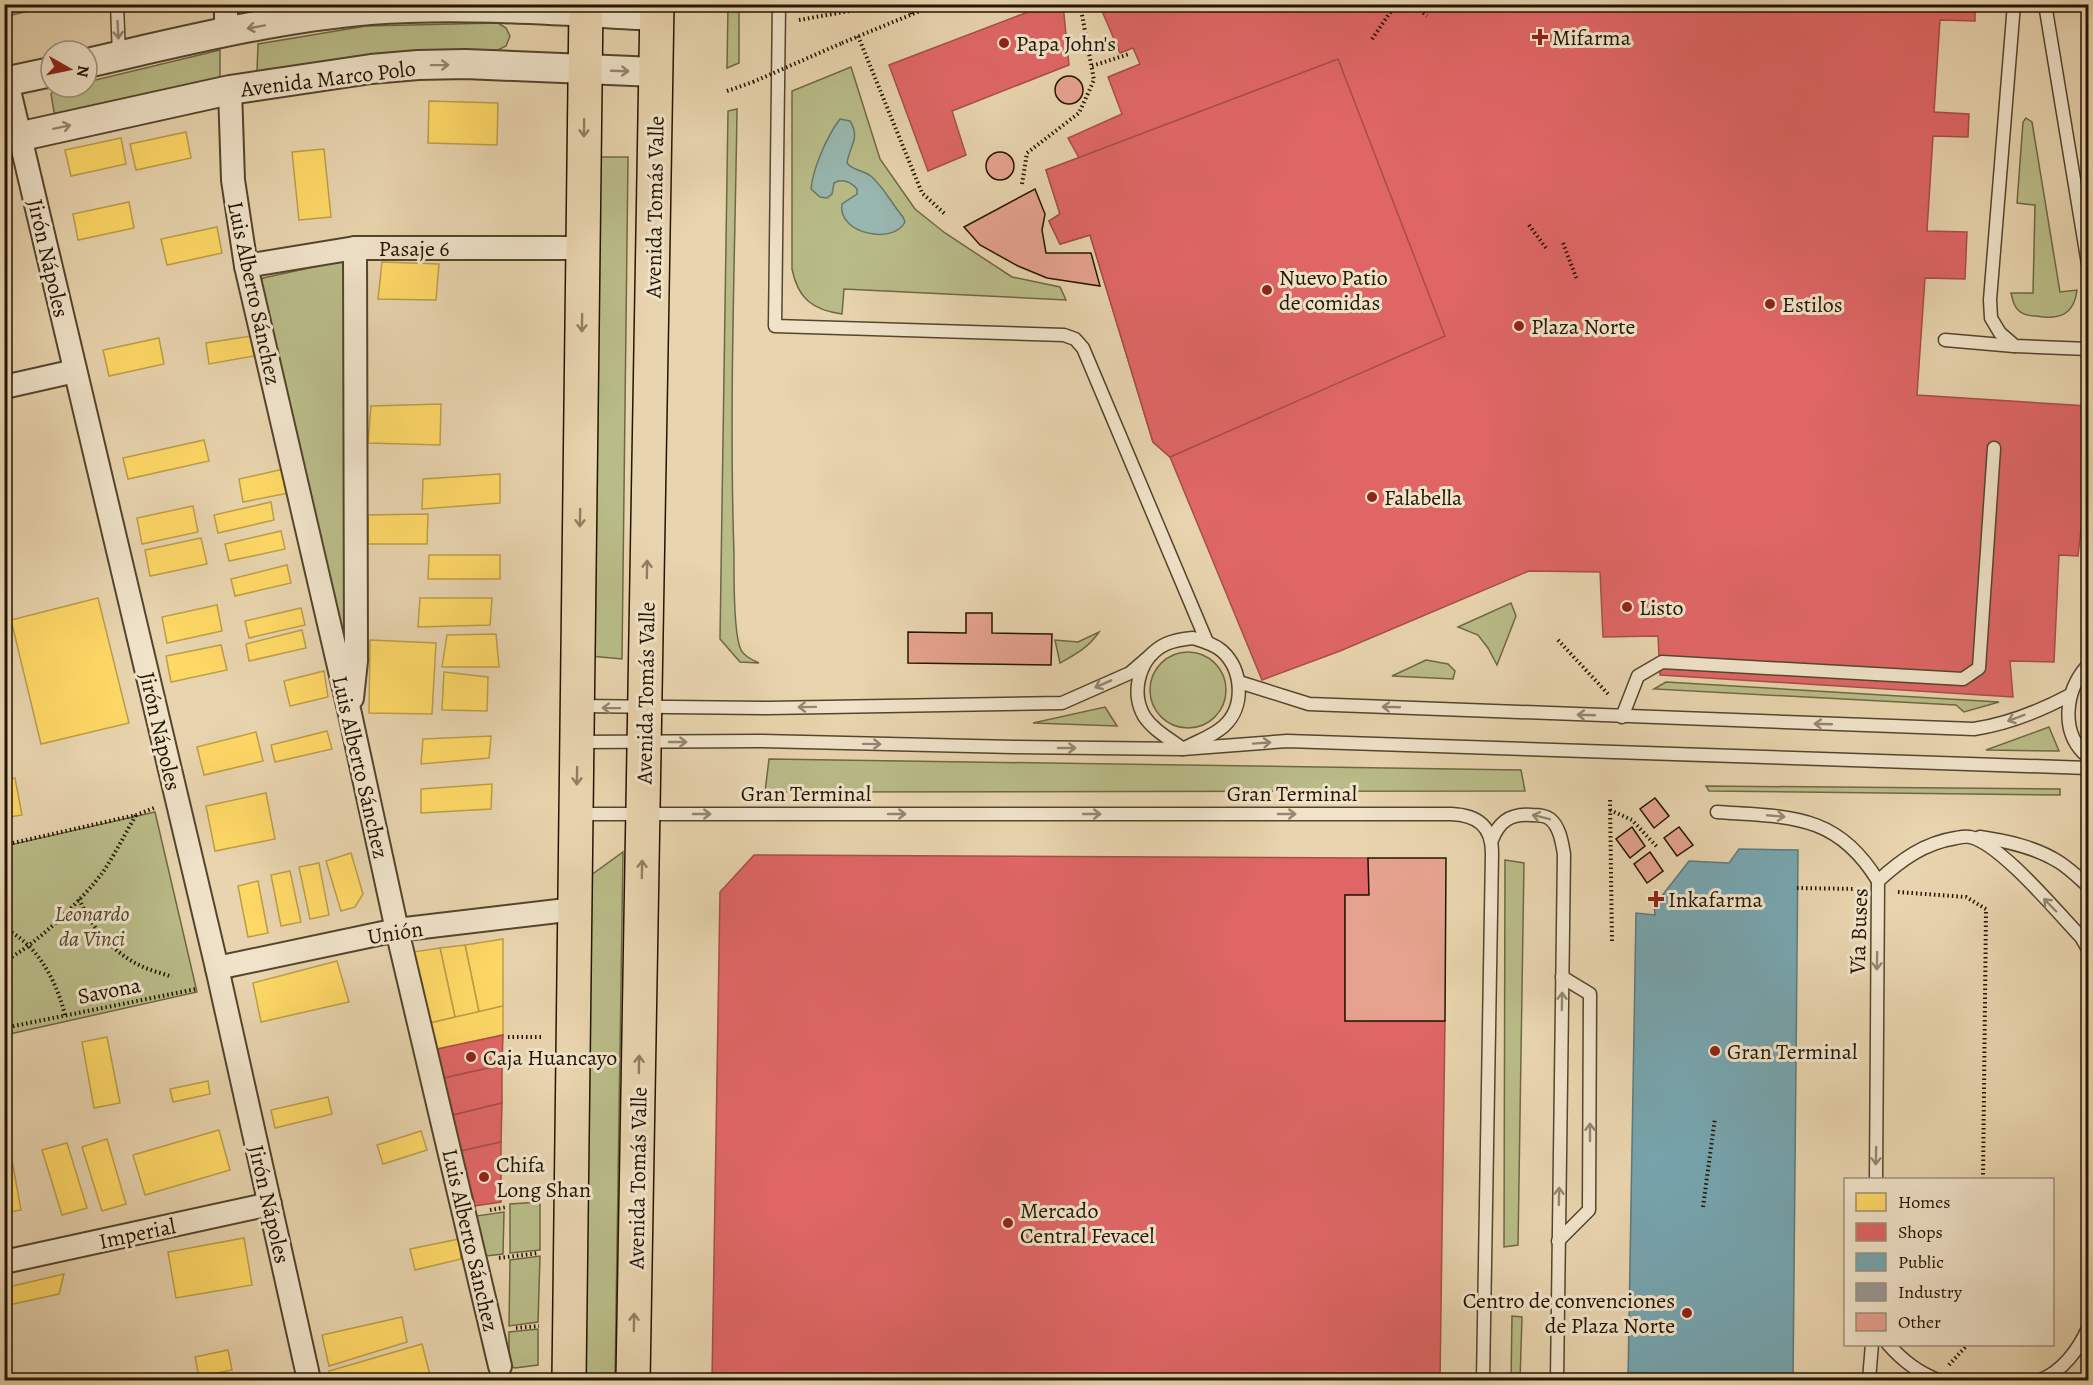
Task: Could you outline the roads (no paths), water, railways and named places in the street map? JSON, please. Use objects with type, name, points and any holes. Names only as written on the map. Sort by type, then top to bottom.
[{"type":"main road","points":[[569,1376],[586,8]]},
{"type":"main road","name":"Avenida Tomás Valle","points":[[633,1380],[657,10]]},
{"type":"street","points":[[99,60],[119,56],[226,18],[334,14],[368,8],[657,10]]},
{"type":"street","name":"Avenida Marco Polo","points":[[12,138],[230,90],[319,76],[418,65],[465,64],[656,72]]},
{"type":"street","points":[[6,82],[39,75]]},
{"type":"street","name":"Jirón Nápoles","points":[[6,82],[12,138],[75,371],[219,976],[309,1380]]},
{"type":"street","name":"Luis Alberto Sánchez","points":[[230,90],[233,180],[246,266],[350,714],[397,930],[500,1366]]},
{"type":"street","points":[[350,714],[356,661],[355,248]]},
{"type":"street","name":"Pasaje 6","points":[[246,266],[355,248],[583,248]]},
{"type":"street","points":[[4,387],[75,371]]},
{"type":"street","name":"Unión","points":[[219,976],[397,930],[575,909]]},
{"type":"street","name":"Imperial","points":[[4,1262],[270,1204]]},
{"type":"lane","points":[[117,4],[119,56]]},
{"type":"lane","points":[[779,4],[776,326],[1064,335],[1075,339],[1083,348],[1208,642]]},
{"type":"lane","points":[[2014,4],[1990,300],[1991,318],[2000,333],[2015,346]]},
{"type":"lane","points":[[2045,4],[2088,264]]},
{"type":"lane","points":[[1945,340],[2088,349]]},
{"type":"lane","points":[[1622,717],[1638,676],[1662,662],[1963,679],[1979,668],[1994,447]]},
{"type":"lane","points":[[577,706],[645,708],[1062,703],[1130,673],[1164,645],[1178,639],[1193,638],[1208,642],[1222,651],[1233,665],[1239,682],[1239,698],[1234,712],[1225,725],[1213,735],[1183,748]]},
{"type":"lane","points":[[1152,654],[1142,667],[1137,683],[1138,700],[1144,715],[1154,728],[1183,748]]},
{"type":"lane","points":[[2088,665],[2079,675],[2070,695],[2068,716],[2073,736],[2088,757]]},
{"type":"lane","points":[[1239,682],[1309,704],[1974,729],[1998,725],[2052,705],[2070,695]]},
{"type":"lane","points":[[577,742],[759,741],[1183,748],[1287,741],[2088,768]]},
{"type":"lane","points":[[1717,812],[1782,816],[1822,827],[1851,845],[1862,856],[1878,886]]},
{"type":"lane","name":"Gran Terminal","points":[[576,814],[1451,814],[1470,817],[1480,822],[1492,840]]},
{"type":"lane","points":[[1484,1380],[1492,840],[1502,821],[1526,814],[1551,819],[1557,828],[1564,854],[1557,1380]]},
{"type":"lane","points":[[1969,836],[1988,844],[2005,858],[2081,937],[2088,948]]},
{"type":"lane","name":"Vía Buses","points":[[1876,1178],[1878,886],[1897,864],[1917,850],[1944,840],[1969,836],[2004,840],[2032,849],[2059,862],[2088,886]]},
{"type":"lane","points":[[1558,1241],[1589,1210],[1590,994],[1562,977]]},
{"type":"lane","points":[[2040,1380],[2064,1364],[2079,1345],[2088,1328]]},
{"type":"lane","points":[[1869,1380],[1872,1346]]},
{"type":"lane","points":[[1890,1346],[1915,1374],[1938,1380]]},
{"type":"water","points":[[840,119],[850,121],[854,132],[847,163],[852,168],[872,177],[880,186],[903,217],[905,222],[899,229],[890,233],[868,233],[848,223],[843,214],[842,204],[857,194],[857,189],[849,183],[840,181],[834,183],[832,194],[827,198],[820,197],[811,189],[821,152]]},
{"type":"place","name":"Mifarma","points":[[1540,37]]},
{"type":"place","name":"Papa John's","points":[[1004,43]]},
{"type":"place","name":"Nuevo Patio de comidas","points":[[1267,290]]},
{"type":"place","name":"Estilos","points":[[1770,304]]},
{"type":"place","name":"Plaza Norte","points":[[1519,326]]},
{"type":"place","name":"Falabella","points":[[1372,497]]},
{"type":"place","name":"Listo","points":[[1627,607]]},
{"type":"place","name":"Inkafarma","points":[[1656,899]]},
{"type":"place","name":"Gran Terminal","points":[[1715,1051]]},
{"type":"place","name":"Caja Huancayo","points":[[471,1057]]},
{"type":"place","name":"Chifa Long Shan","points":[[484,1177]]},
{"type":"place","name":"Mercado Central Fevacel","points":[[1008,1223]]},
{"type":"place","name":"Centro de convenciones de Plaza Norte","points":[[1687,1313]]},
{"type":"park label","name":"Leonardo da Vinci","points":[[92,926]]}]
